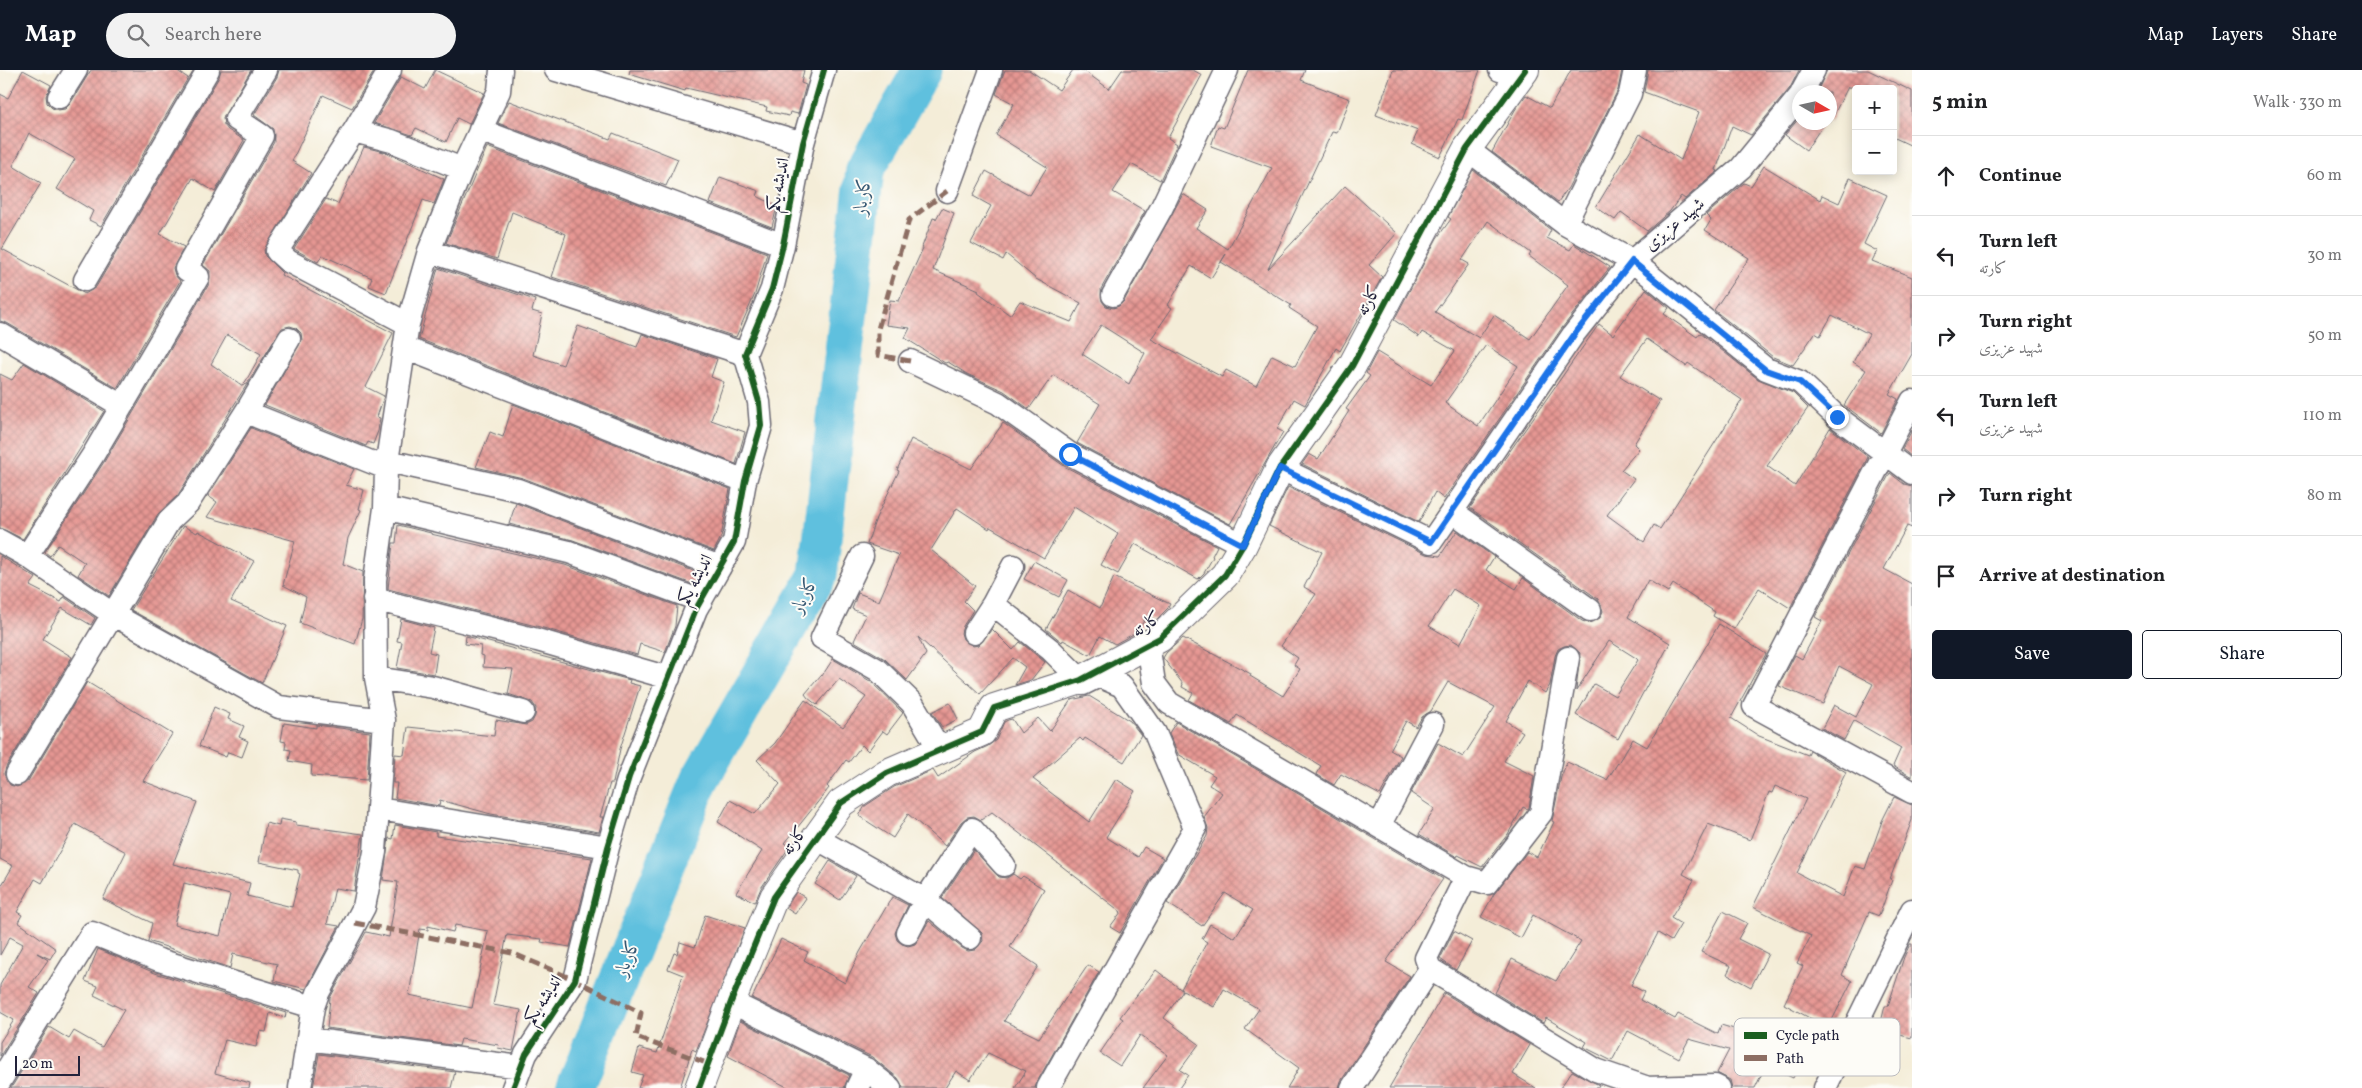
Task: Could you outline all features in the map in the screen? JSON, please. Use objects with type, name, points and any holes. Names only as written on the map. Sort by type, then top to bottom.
[{"type":"street","points":[[60,97],[76,70]]},
{"type":"street","points":[[86,280],[208,70]]},
{"type":"street","points":[[28,556],[93,455],[198,277],[186,269],[262,136],[236,118],[266,70]]},
{"type":"street","points":[[390,70],[354,131],[277,252],[288,261],[408,324]]},
{"type":"street","points":[[300,1088],[313,1007],[318,993],[364,907],[375,852],[384,720],[376,678],[374,599],[385,508],[387,464],[408,324],[429,251],[462,169],[500,91],[502,70]]},
{"type":"street","points":[[556,70],[802,143]]},
{"type":"street","name":"اندیشه یکم","points":[[513,1088],[526,1054],[576,980],[608,847],[629,777],[701,601],[734,542],[745,481],[761,426],[759,402],[745,354],[772,289],[783,245],[802,143],[824,70]]},
{"type":"street","points":[[947,191],[991,70]]},
{"type":"street","points":[[1113,295],[1161,209],[1227,70]]},
{"type":"street","points":[[1565,224],[1630,94],[1636,70]]},
{"type":"street","points":[[1806,85],[1814,70]]},
{"type":"street","name":"کارته","points":[[699,1088],[731,1002],[774,898],[841,803],[887,773],[982,732],[994,708],[1016,699],[1081,680],[1160,638],[1225,575],[1243,545],[1280,468],[1352,366],[1467,149],[1516,72]]},
{"type":"street","name":"شهید عزیزی","points":[[1280,468],[1431,542],[1574,335],[1632,261],[1741,168],[1792,106]]},
{"type":"street","points":[[480,130],[783,245]]},
{"type":"street","points":[[354,131],[392,140],[462,169]]},
{"type":"street","points":[[1467,149],[1565,224],[1632,261],[1766,370],[1800,382],[1837,417],[1912,473]]},
{"type":"street","points":[[429,251],[745,354]]},
{"type":"street","points":[[0,334],[122,406]]},
{"type":"street","points":[[18,774],[169,521],[188,503],[246,412],[289,338]]},
{"type":"street","points":[[405,348],[745,481]]},
{"type":"street","points":[[910,361],[998,403],[1070,454],[1243,545]]},
{"type":"street","points":[[1912,401],[1754,706],[1912,792]]},
{"type":"street","points":[[246,412],[387,464],[518,490],[720,567]]},
{"type":"street","points":[[385,508],[569,552],[701,601]]},
{"type":"street","points":[[1453,512],[1590,610]]},
{"type":"street","points":[[0,541],[28,556],[114,615],[279,707],[384,720]]},
{"type":"street","points":[[862,556],[822,638],[878,670],[885,676],[912,702],[940,750]]},
{"type":"street","points":[[974,633],[993,604],[1013,566]]},
{"type":"street","points":[[374,599],[538,640],[669,678]]},
{"type":"street","points":[[993,604],[1050,650],[1081,680]]},
{"type":"street","points":[[1148,644],[1154,683],[1169,703],[1466,877],[1487,883],[1541,813],[1568,658]]},
{"type":"street","points":[[1016,699],[1070,690],[1099,676],[1122,686],[1155,733],[1195,828],[1052,1087]]},
{"type":"street","points":[[376,678],[432,687],[523,712]]},
{"type":"street","points":[[1379,826],[1433,724]]},
{"type":"street","points":[[379,809],[608,847]]},
{"type":"street","points":[[908,933],[925,900],[972,829],[1004,865]]},
{"type":"street","points":[[816,838],[925,900],[970,938]]},
{"type":"street","points":[[1466,877],[1426,958],[1430,969],[1596,1070],[1645,1088],[1719,1088]]},
{"type":"street","points":[[1859,1018],[1912,910]]},
{"type":"street","points":[[0,1081],[92,933],[159,960],[313,1007]]},
{"type":"street","points":[[1352,1088],[1430,969]]},
{"type":"street","points":[[731,1002],[862,1079],[890,1088]]},
{"type":"street","points":[[308,1038],[521,1067]]},
{"type":"street","points":[[1825,1088],[1831,1076]]},
{"type":"building","points":[[23,70],[51,85],[46,96],[47,103],[52,108],[58,110],[65,109],[70,104],[91,70],[176,70],[188,78],[101,226],[89,220],[93,211],[57,189],[75,159],[29,133],[13,166],[41,183],[2,249],[85,294],[96,287],[219,77],[221,70],[251,70],[223,118],[224,125],[228,130],[244,140],[215,192],[193,178],[160,234],[184,247],[173,268],[175,275],[180,281],[117,388],[7,323],[0,321],[0,94],[8,98]]},
{"type":"building","points":[[279,70],[375,70],[352,108],[323,95],[292,161],[311,173],[264,250],[265,256],[282,273],[281,275],[393,333],[366,387],[384,396],[377,417],[380,418],[378,431],[373,444],[368,442],[366,446],[265,405],[302,340],[301,333],[296,328],[290,326],[282,328],[178,495],[158,514],[109,596],[78,575],[85,563],[58,545],[50,556],[45,552],[104,462],[209,284],[210,271],[203,265],[274,142],[273,129],[254,115],[277,77]],"holes":[[[227,335],[261,354],[243,386],[211,364]]]},
{"type":"building","points":[[435,70],[484,93],[469,124],[457,118],[446,142],[416,128],[412,135],[374,123],[401,77],[425,89]]},
{"type":"building","points":[[630,70],[804,70],[801,83],[806,85],[798,114],[790,112],[789,116],[766,111],[767,107],[686,88],[685,91],[629,74]]},
{"type":"building","points":[[1005,70],[1029,70],[1059,90],[1073,70],[1083,70],[1109,89],[1122,70],[1193,70],[1202,75],[1168,138],[1177,144],[1160,180],[1131,164],[1113,192],[1145,211],[1101,289],[1102,301],[1106,306],[1113,308],[1119,306],[1124,301],[1183,194],[1208,210],[1196,228],[1228,249],[1272,168],[1211,146],[1218,126],[1224,128],[1248,70],[1305,70],[1301,80],[1350,99],[1337,133],[1332,132],[1268,269],[1345,186],[1397,233],[1369,265],[1382,277],[1340,351],[1336,348],[1305,405],[1294,399],[1277,429],[1283,432],[1230,524],[1077,443],[1100,404],[1053,375],[1029,409],[1004,391],[967,374],[948,362],[945,363],[905,338],[910,328],[886,325],[890,300],[899,301],[923,248],[933,218],[936,219],[942,208],[954,213],[933,270],[979,290],[978,292],[1010,315],[1020,301],[1071,322],[1081,303],[1036,279],[1006,254],[1003,260],[971,243],[991,206],[973,196],[986,171],[1030,195],[1047,167],[996,135],[1014,104],[996,94]],"holes":[[[1221,262],[1291,305],[1289,308],[1317,326],[1295,366],[1272,355],[1256,386],[1226,370],[1222,377],[1151,339],[1172,308],[1168,305],[1191,266],[1211,278]],[[1101,325],[1145,353],[1129,384],[1082,354]]]},
{"type":"building","points":[[1393,70],[1480,70],[1462,120],[1458,119],[1440,157],[1412,144],[1418,131],[1376,115]]},
{"type":"building","points":[[1571,70],[1622,70],[1618,90],[1568,188],[1558,202],[1492,152],[1515,110],[1526,95],[1550,108]]},
{"type":"building","points":[[1648,70],[1799,70],[1790,88],[1751,135],[1732,126],[1716,170],[1718,171],[1685,199],[1681,196],[1670,211],[1647,231],[1621,212],[1615,220],[1596,207],[1640,134],[1681,160],[1699,112],[1644,92]]},
{"type":"building","points":[[1827,70],[1868,70],[1912,91],[1912,146],[1897,139],[1897,85],[1852,85],[1852,87],[1848,87],[1837,108],[1837,85],[1820,85]]},
{"type":"building","points":[[509,101],[610,139],[613,133],[678,159],[666,186],[498,123]]},
{"type":"building","points":[[1792,127],[1792,130],[1820,130],[1806,150],[1785,135]]},
{"type":"building","points":[[364,147],[388,153],[444,179],[434,204],[423,200],[386,293],[369,286],[372,278],[322,255],[318,262],[294,249],[326,199],[338,204]]},
{"type":"building","points":[[487,147],[767,253],[755,294],[736,337],[552,277],[566,234],[512,212],[497,259],[446,243]]},
{"type":"building","points":[[1764,166],[1820,200],[1822,195],[1839,203],[1850,178],[1887,195],[1864,244],[1877,251],[1872,261],[1912,277],[1912,354],[1889,394],[1898,399],[1881,433],[1844,405],[1866,370],[1853,362],[1869,334],[1832,315],[1820,336],[1815,333],[1793,365],[1773,357],[1714,310],[1749,258],[1705,230],[1711,220],[1706,215],[1744,183],[1751,186]]},
{"type":"building","points":[[1473,170],[1551,230],[1547,238],[1570,250],[1574,244],[1610,267],[1562,328],[1444,499],[1435,492],[1419,522],[1302,464],[1309,454],[1318,459],[1349,411],[1346,409],[1370,376],[1366,373],[1377,352],[1431,385],[1455,351],[1422,332],[1419,337],[1394,320],[1437,238],[1451,219],[1448,217]],"holes":[[[1488,221],[1531,253],[1529,256],[1568,285],[1530,339],[1494,315],[1479,338],[1435,312],[1469,264],[1462,260]],[[1486,345],[1518,366],[1478,426],[1445,403]]]},
{"type":"building","points":[[720,177],[759,191],[757,196],[777,206],[772,227],[710,203]]},
{"type":"building","points":[[438,268],[535,300],[532,311],[542,314],[533,355],[563,365],[578,326],[637,347],[642,334],[717,359],[711,377],[724,382],[711,420],[745,432],[736,464],[419,339]]},
{"type":"building","points":[[1646,289],[1669,308],[1664,314],[1697,337],[1700,333],[1758,379],[1793,393],[1808,408],[1767,466],[1795,486],[1830,428],[1868,457],[1790,608],[1759,588],[1734,629],[1713,616],[1715,612],[1673,584],[1668,592],[1648,580],[1628,617],[1670,643],[1618,739],[1576,715],[1594,684],[1615,696],[1638,660],[1609,641],[1576,691],[1580,653],[1571,645],[1558,649],[1550,685],[1545,693],[1528,681],[1506,721],[1523,732],[1504,761],[1534,776],[1529,808],[1523,807],[1508,834],[1482,867],[1458,855],[1457,857],[1419,834],[1435,809],[1411,793],[1438,743],[1463,757],[1495,707],[1448,682],[1431,711],[1422,717],[1416,727],[1406,721],[1390,750],[1401,756],[1380,795],[1341,774],[1334,785],[1316,774],[1321,766],[1237,715],[1231,724],[1189,700],[1193,693],[1182,687],[1183,684],[1163,658],[1183,638],[1251,674],[1250,676],[1283,696],[1300,669],[1294,665],[1298,658],[1281,646],[1316,594],[1304,587],[1322,552],[1269,526],[1288,487],[1426,554],[1440,556],[1457,531],[1494,557],[1486,570],[1516,589],[1523,578],[1582,621],[1589,623],[1600,618],[1603,611],[1598,599],[1470,508],[1599,324],[1613,335]],"holes":[[[1647,339],[1686,366],[1688,363],[1742,400],[1660,529],[1654,525],[1644,542],[1607,515],[1634,479],[1621,470],[1639,449],[1634,444],[1660,401],[1620,376]],[[1453,589],[1481,606],[1460,644],[1429,626]]]},
{"type":"building","points":[[24,363],[104,411],[23,539],[0,528],[0,374],[12,380]]},
{"type":"building","points":[[513,404],[730,489],[721,537],[714,551],[523,478],[476,467],[490,432],[503,437]]},
{"type":"building","points":[[1003,423],[1064,466],[1217,546],[1213,557],[1204,573],[1198,579],[1135,544],[1118,574],[1101,565],[1118,534],[1074,507],[1044,558],[990,527],[989,529],[957,508],[931,550],[975,586],[964,601],[973,610],[963,626],[961,633],[963,639],[973,646],[979,645],[992,629],[1013,650],[1020,642],[1045,662],[1031,680],[1015,685],[1025,667],[1013,658],[980,694],[918,637],[926,654],[907,680],[885,659],[854,641],[866,615],[852,609],[858,593],[879,601],[899,555],[867,544],[876,518],[899,471],[897,470],[911,439],[971,469]]},
{"type":"building","points":[[251,428],[354,469],[346,485],[364,490],[359,509],[361,510],[348,538],[343,564],[363,572],[362,619],[355,644],[300,623],[306,597],[283,585],[295,541],[207,517],[217,502],[208,496]]},
{"type":"building","points":[[1912,430],[1912,457],[1902,449]]},
{"type":"building","points":[[1890,473],[1904,484],[1912,486],[1912,528],[1907,526],[1884,569],[1912,584],[1912,777],[1893,766],[1901,748],[1854,721],[1844,740],[1822,728],[1834,705],[1856,717],[1873,684],[1839,666],[1823,704],[1779,686],[1795,655],[1802,659],[1822,621],[1815,617]]},
{"type":"building","points":[[516,503],[701,574],[695,585],[573,540],[509,524]]},
{"type":"building","points":[[398,525],[565,565],[677,606],[675,626],[665,652],[640,644],[637,655],[540,627],[388,589],[393,543],[396,543]]},
{"type":"building","points":[[183,526],[197,533],[198,531],[254,561],[231,601],[287,626],[262,683],[131,610]]},
{"type":"building","points":[[0,556],[36,578],[30,586],[61,602],[64,597],[95,618],[91,625],[62,608],[43,639],[72,657],[6,767],[4,774],[10,785],[17,787],[28,781],[87,682],[172,734],[143,781],[197,802],[173,864],[250,883],[247,896],[292,907],[300,874],[298,870],[259,862],[266,823],[279,826],[280,819],[296,822],[296,825],[363,834],[354,891],[335,888],[327,924],[339,926],[306,989],[274,981],[277,964],[233,954],[230,968],[148,941],[152,923],[103,899],[126,852],[75,824],[42,883],[35,879],[17,912],[22,915],[18,922],[56,949],[50,959],[37,953],[48,960],[29,987],[39,993],[0,1056],[0,1042],[14,1020],[0,1012],[0,985],[23,944],[10,937],[0,955],[0,888],[13,866],[0,859]],"holes":[[[184,883],[230,895],[220,936],[174,925]]]},
{"type":"building","points":[[1034,561],[1068,580],[1059,597],[1024,579]]},
{"type":"building","points":[[1114,577],[1170,604],[1168,608],[1156,620],[1147,616],[1137,632],[1115,644],[1100,636],[1090,655],[1063,640],[1062,642],[1046,629],[1068,590],[1100,608]]},
{"type":"building","points":[[401,619],[434,628],[429,652],[437,654],[434,674],[397,668],[402,642],[397,641]]},
{"type":"building","points":[[1719,624],[1766,654],[1731,718],[1759,736],[1808,755],[1810,751],[1846,772],[1797,873],[1843,897],[1855,866],[1865,869],[1882,821],[1894,797],[1912,805],[1912,820],[1890,879],[1892,880],[1879,916],[1869,912],[1842,975],[1852,981],[1833,1018],[1810,1018],[1784,1004],[1803,966],[1797,963],[1811,936],[1753,907],[1806,799],[1775,786],[1772,793],[1769,792],[1750,840],[1708,824],[1683,874],[1694,880],[1671,918],[1681,924],[1671,941],[1658,933],[1631,985],[1644,992],[1640,1000],[1675,1019],[1678,1014],[1718,1034],[1721,1025],[1734,1029],[1734,1076],[1761,1076],[1755,1088],[1732,1088],[1730,1080],[1717,1073],[1729,1050],[1689,1039],[1679,1058],[1628,1031],[1612,1061],[1584,1047],[1587,1042],[1546,1018],[1543,1023],[1495,993],[1512,959],[1556,981],[1581,941],[1533,915],[1521,938],[1481,917],[1494,894],[1527,852],[1537,857],[1554,822],[1552,821],[1561,777],[1567,762],[1607,780],[1633,739],[1647,747]]},
{"type":"building","points":[[466,636],[630,680],[629,683],[640,686],[620,749],[613,783],[610,783],[600,817],[603,817],[599,832],[491,814],[440,800],[439,806],[395,798],[397,783],[393,783],[395,754],[404,755],[408,727],[494,736],[496,720],[526,725],[532,722],[535,716],[536,708],[532,702],[508,694],[513,669],[483,667],[484,656],[480,655],[481,646],[465,644]]},
{"type":"building","points":[[833,659],[870,681],[903,713],[887,734],[883,731],[868,751],[862,745],[849,762],[846,760],[827,786],[829,788],[785,843],[790,846],[761,888],[755,902],[736,893],[762,851],[718,822],[730,800],[755,814],[780,784],[757,760],[775,743],[805,700],[843,727],[866,697],[839,679],[817,705],[808,698],[805,694],[822,676]]},
{"type":"building","points":[[1089,696],[1130,721],[1141,735],[1124,762],[1085,738],[1083,741],[1080,738],[1033,779],[1089,822],[1116,779],[1135,791],[1106,837],[1138,857],[1144,847],[1163,858],[1120,933],[1110,927],[1121,912],[992,812],[981,820],[974,816],[967,817],[961,822],[945,846],[908,814],[893,838],[859,816],[865,806],[894,787],[933,770],[938,778],[975,752],[988,746],[996,740],[1004,722],[1012,719],[1021,733],[1038,718],[1050,731],[1071,700]]},
{"type":"building","points":[[950,703],[958,719],[942,727],[932,712]]},
{"type":"building","points":[[214,707],[230,714],[228,719],[244,726],[239,737],[248,741],[242,757],[228,752],[226,757],[199,746]]},
{"type":"building","points":[[1176,722],[1443,879],[1386,962],[1410,976],[1341,1081],[1339,1088],[1287,1088],[1299,1068],[1245,1029],[1259,1009],[1224,989],[1214,1007],[1181,989],[1207,942],[1202,939],[1210,924],[1235,938],[1253,910],[1225,893],[1202,926],[1167,903],[1207,836],[1208,828],[1204,817],[1222,793],[1209,785],[1215,776],[1178,754],[1169,733]]},
{"type":"building","points":[[284,723],[316,728],[316,725],[370,732],[367,780],[311,776],[312,765],[289,761],[291,750],[285,749],[286,742],[281,741]]},
{"type":"building","points":[[395,825],[436,832],[436,836],[592,858],[570,947],[541,942],[542,939],[507,935],[493,1005],[521,1010],[513,1051],[498,1048],[499,1045],[461,1039],[459,1046],[327,1028],[330,998],[366,932],[389,937],[398,882],[383,880],[389,838],[393,839]],"holes":[[[455,925],[488,931],[472,1008],[409,995],[420,929],[428,930],[428,926],[453,932]]]},
{"type":"building","points":[[974,850],[999,877],[1007,878],[1013,874],[1020,879],[1023,876],[1044,889],[1010,947],[1038,966],[1004,1021],[1039,1038],[1088,965],[1099,972],[1035,1088],[1015,1088],[1026,1071],[988,1053],[970,1080],[956,1071],[945,1088],[903,1088],[898,1078],[872,1057],[752,998],[781,939],[808,952],[804,960],[845,983],[860,952],[892,897],[908,905],[895,933],[897,940],[902,944],[908,946],[915,944],[929,921],[962,948],[968,951],[975,950],[983,941],[982,933],[942,898]]},
{"type":"building","points":[[830,861],[856,876],[840,900],[815,884]]},
{"type":"building","points":[[796,892],[806,898],[795,914],[786,908]]},
{"type":"building","points":[[1723,911],[1747,923],[1738,939],[1768,954],[1751,987],[1727,974],[1731,966],[1701,952]]},
{"type":"building","points":[[705,915],[745,928],[696,1051],[692,1049],[680,1088],[638,1088],[643,1075],[632,1072],[639,1048],[657,1053],[683,975],[668,969],[674,953],[677,954],[680,942],[695,947]]},
{"type":"building","points":[[1454,931],[1472,941],[1456,970],[1440,959]]},
{"type":"building","points":[[1910,944],[1912,944],[1912,1038],[1900,1035],[1900,1018],[1882,1018],[1885,1006],[1888,1006]]},
{"type":"building","points":[[98,949],[155,973],[286,1013],[285,1018],[270,1013],[266,1032],[260,1031],[256,1047],[225,1040],[215,1073],[250,1083],[249,1088],[11,1088],[49,1027],[69,1039],[74,1031],[102,1047],[124,1010],[94,995],[98,986],[85,981]]},
{"type":"building","points":[[1156,970],[1183,991],[1164,1018],[1199,1044],[1180,1070],[1188,1075],[1179,1088],[1143,1088],[1168,1055],[1140,1035],[1120,1066],[1100,1053],[1123,1019],[1120,1017]]},
{"type":"building","points":[[1444,993],[1530,1045],[1513,1074],[1536,1088],[1389,1088]]},
{"type":"building","points":[[740,1021],[849,1075],[844,1088],[789,1088],[728,1056]]},
{"type":"building","points":[[319,1054],[455,1072],[451,1088],[313,1088]]},
{"type":"building","points":[[1572,1071],[1599,1085],[1597,1088],[1560,1088]]},
{"type":"waterway","name":"کاربار","points":[[575,1088],[699,781],[818,575],[865,170],[922,70]]},
{"type":"marked path","points":[[910,361],[878,355],[878,329],[909,220],[947,191]]},
{"type":"marked path","points":[[355,923],[512,953],[575,980],[641,1013],[636,1037],[709,1064]]},
{"type":"cycle path","points":[[513,1088],[526,1054],[575,980],[608,847],[629,777],[696,609],[734,542],[745,481],[761,426],[759,402],[745,354],[772,289],[783,245],[803,143],[824,70]]},
{"type":"cycle path","points":[[699,1088],[731,1002],[774,897],[841,803],[887,773],[982,732],[994,708],[1081,680],[1160,638],[1225,575],[1243,545],[1280,468],[1352,366],[1467,149],[1525,70]]},
{"type":"route","points":[[1070,454],[1243,545],[1280,468],[1431,542],[1574,335],[1632,261],[1766,370],[1800,382],[1837,417]]}]
